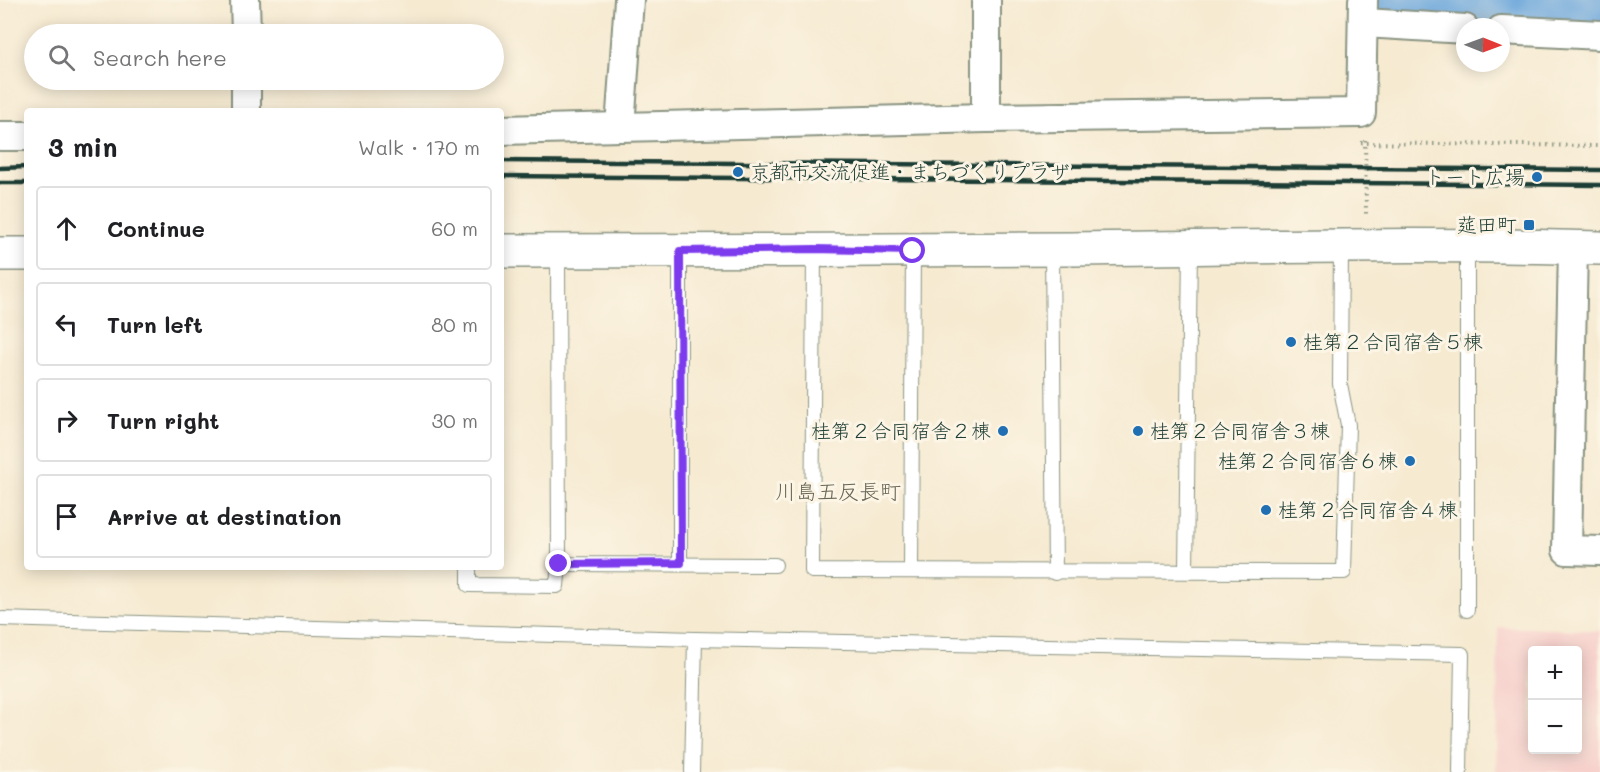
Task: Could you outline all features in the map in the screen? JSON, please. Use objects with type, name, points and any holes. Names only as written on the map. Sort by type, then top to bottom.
[{"type":"street","points":[[245,0],[246,24]]},
{"type":"street","points":[[620,127],[629,0]]},
{"type":"street","points":[[986,0],[986,118]]},
{"type":"street","points":[[504,130],[986,118],[1361,112],[1364,12],[1456,27]]},
{"type":"street","points":[[1510,30],[1600,35]]},
{"type":"street","points":[[246,90],[246,108]]},
{"type":"street","points":[[0,136],[24,136]]},
{"type":"street","points":[[504,251],[814,249],[913,251],[1467,245],[1586,248],[1567,550],[1600,551]]},
{"type":"street","points":[[0,254],[24,254]]},
{"type":"lane","points":[[1467,245],[1467,610]]},
{"type":"lane","points":[[814,249],[812,571],[1344,572],[1348,425],[1340,384],[1341,247]]},
{"type":"lane","points":[[1186,571],[1190,248]]},
{"type":"lane","points":[[1052,249],[1055,573]]},
{"type":"lane","points":[[470,570],[470,585],[557,586],[559,564],[558,250]]},
{"type":"lane","points":[[680,251],[681,563]]},
{"type":"lane","points":[[910,570],[913,251]]},
{"type":"lane","points":[[559,564],[775,565]]},
{"type":"lane","points":[[0,619],[695,639],[1462,654],[1460,772]]},
{"type":"lane","points":[[692,772],[695,639]]},
{"type":"path","points":[[1365,143],[1366,214]]},
{"type":"shaded area","points":[[1498,627],[1600,631],[1600,772],[1496,772]]},
{"type":"waterway","points":[[1369,0],[1600,11]]},
{"type":"railway","points":[[504,161],[1600,170]]},
{"type":"railway","points":[[0,168],[24,167]]},
{"type":"railway","points":[[504,176],[1600,185]]},
{"type":"railway","points":[[0,183],[24,183]]},
{"type":"place","name":"京都市交流促進・まちづくりプラザ","points":[[738,172]]},
{"type":"place","name":"トート広場","points":[[1537,177]]},
{"type":"place","name":"莚田町","points":[[1529,225]]},
{"type":"place","name":"桂第２合同宿舎５棟","points":[[1291,342]]},
{"type":"place","name":"桂第２合同宿舎２棟","points":[[1003,431]]},
{"type":"place","name":"桂第２合同宿舎３棟","points":[[1138,431]]},
{"type":"place","name":"桂第２合同宿舎６棟","points":[[1410,461]]},
{"type":"place","name":"桂第２合同宿舎４棟","points":[[1266,510]]},
{"type":"district","name":"川島五反長町","points":[[838,492]]},
{"type":"route","points":[[559,564],[681,563],[680,251],[814,249],[913,251]]}]
